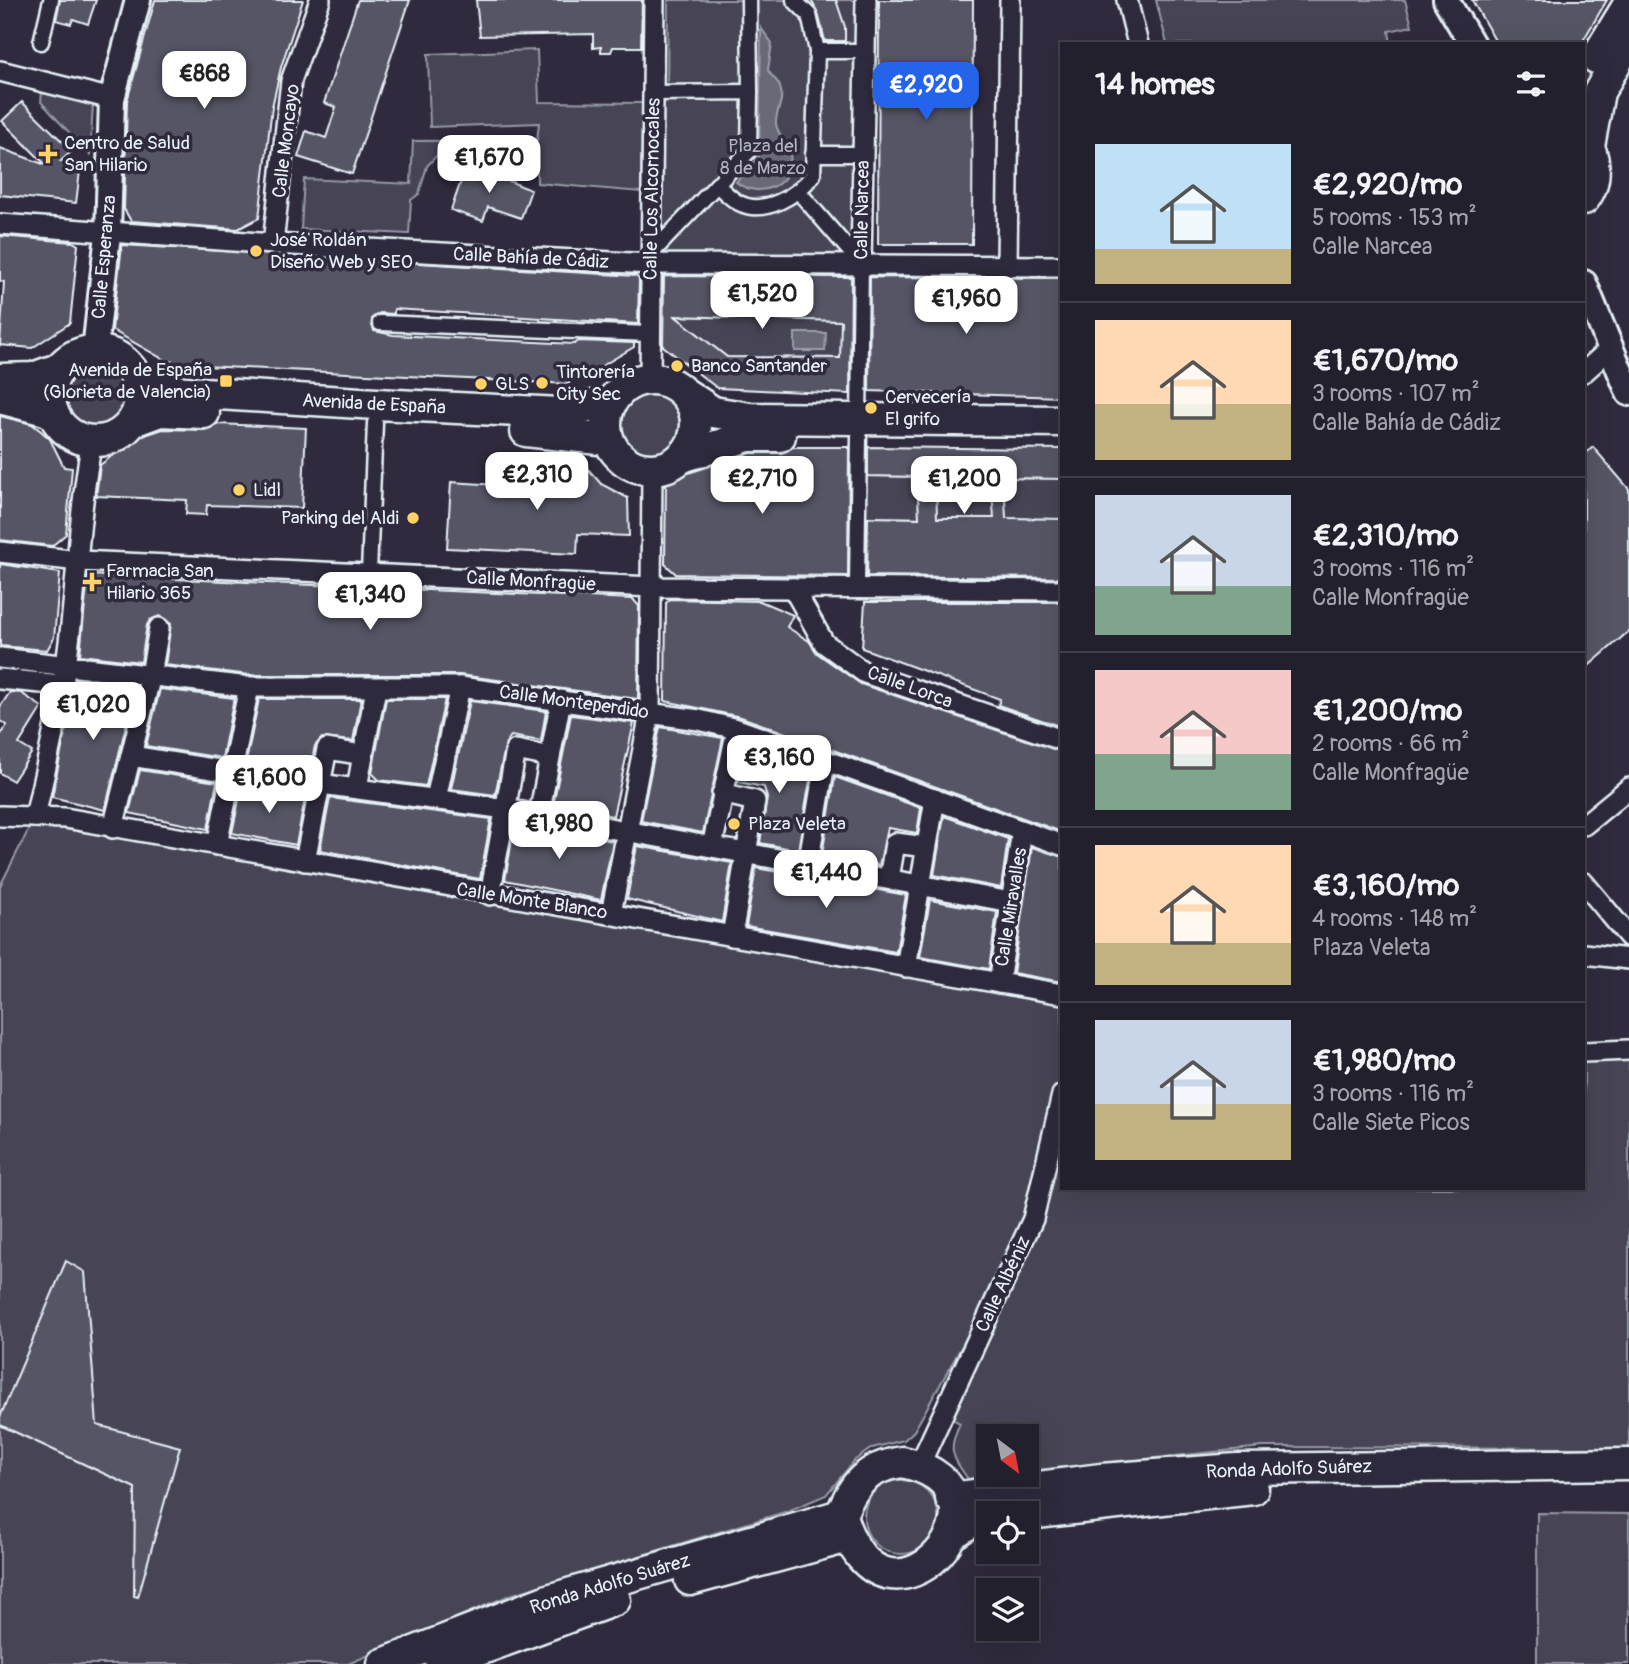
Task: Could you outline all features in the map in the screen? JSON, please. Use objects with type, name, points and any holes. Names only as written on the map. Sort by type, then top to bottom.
[{"type":"main road","points":[[1585,76],[1629,5]]},
{"type":"main road","points":[[1585,197],[1593,179],[1594,162],[1586,142],[1599,92],[1629,40]]},
{"type":"main road","points":[[0,379],[33,378],[58,369],[75,356],[95,350],[121,358],[138,378],[141,393],[139,408],[133,421],[122,433],[108,439],[92,441],[68,432],[53,412],[50,398],[58,369]]},
{"type":"main road","name":"Avenida de España","points":[[138,378],[172,391],[376,404],[561,412],[611,402]]},
{"type":"main road","points":[[1060,421],[859,428],[748,436],[682,457],[670,465],[652,471],[636,467],[619,457],[608,440],[606,420],[611,402],[621,390],[635,382],[650,379],[663,380],[713,412],[737,416],[859,428],[1060,439]]},
{"type":"main road","points":[[682,457],[691,444],[696,418],[684,393]]},
{"type":"main road","points":[[0,398],[53,412]]},
{"type":"main road","name":"Avenida de España","points":[[133,421],[160,411],[560,432],[608,440]]},
{"type":"main road","points":[[954,1533],[955,1511],[944,1484],[919,1466],[902,1462],[884,1464],[868,1472],[855,1485],[844,1526],[856,1553],[866,1563],[879,1570],[901,1573],[922,1569],[934,1562],[954,1533],[976,1520]]},
{"type":"main road","name":"Ronda Adolfo Suárez","points":[[951,1498],[1101,1479],[1237,1469],[1629,1464]]},
{"type":"main road","name":"Ronda Adolfo Suárez","points":[[1039,1513],[1238,1489],[1629,1484]]},
{"type":"main road","name":"Ronda Adolfo Suárez","points":[[383,1664],[548,1600],[844,1526]]},
{"type":"main road","name":"Ronda Adolfo Suárez","points":[[441,1664],[610,1601],[844,1526]]},
{"type":"street","points":[[41,42],[51,0]]},
{"type":"street","name":"Calle Esperanza","points":[[95,350],[108,234],[112,99],[138,0]]},
{"type":"street","name":"Calle Moncayo","points":[[273,244],[291,82],[320,0]]},
{"type":"street","name":"Calle Los Alcornocales","points":[[650,379],[654,0]]},
{"type":"street","points":[[650,260],[749,151],[749,0]]},
{"type":"street","points":[[717,185],[736,202],[748,206],[775,203],[798,191],[813,175],[817,51],[809,15],[793,0]]},
{"type":"street","name":"Calle Narcea","points":[[857,586],[866,0]]},
{"type":"street","points":[[1007,267],[1010,0]]},
{"type":"street","points":[[1128,0],[1138,42]]},
{"type":"street","points":[[1446,0],[1471,42]]},
{"type":"street","points":[[817,51],[865,51]]},
{"type":"street","points":[[0,71],[112,99]]},
{"type":"street","points":[[653,93],[750,92]]},
{"type":"street","points":[[813,154],[863,154]]},
{"type":"street","points":[[798,191],[861,264]]},
{"type":"street","name":"Calle Bahía de Cádiz","points":[[0,225],[273,244],[650,260],[1060,266]]},
{"type":"street","points":[[1585,285],[1629,393]]},
{"type":"street","points":[[380,323],[649,334]]},
{"type":"street","points":[[1585,371],[1611,348]]},
{"type":"street","points":[[369,573],[375,423]]},
{"type":"street","points":[[35,817],[66,664],[79,561],[84,481],[92,441]]},
{"type":"street","points":[[611,914],[625,830],[650,713],[652,471]]},
{"type":"street","name":"Calle Monfragüe","points":[[0,552],[79,561],[653,587],[857,586],[1060,590]]},
{"type":"street","name":"Calle Lorca","points":[[793,588],[824,643],[865,673],[1060,739]]},
{"type":"street","points":[[113,828],[151,675],[159,628]]},
{"type":"street","name":"Calle Monteperdido","points":[[0,658],[249,687],[460,687],[650,713],[737,729],[825,763],[1060,844]]},
{"type":"street","points":[[0,679],[62,685]]},
{"type":"street","points":[[217,845],[249,687]]},
{"type":"street","points":[[436,799],[460,687]]},
{"type":"street","points":[[358,788],[376,689]]},
{"type":"street","points":[[539,815],[561,700]]},
{"type":"street","points":[[712,847],[737,729]]},
{"type":"street","points":[[305,861],[327,749],[363,755]]},
{"type":"street","points":[[490,895],[516,750],[550,757]]},
{"type":"street","points":[[131,755],[231,772],[506,808],[1011,902]]},
{"type":"street","points":[[808,865],[825,763]]},
{"type":"street","points":[[1585,824],[1629,788]]},
{"type":"street","points":[[722,793],[755,801],[732,936]]},
{"type":"street","points":[[906,967],[935,799]]},
{"type":"street","name":"Calle Monte Blanco","points":[[0,816],[65,818],[1060,994]]},
{"type":"street","name":"Calle Miravalles","points":[[999,983],[1022,831]]},
{"type":"street","points":[[889,879],[895,843],[926,847]]},
{"type":"street","points":[[1585,884],[1629,937]]},
{"type":"street","points":[[1585,954],[1629,959]]},
{"type":"street","points":[[1585,1052],[1629,1050]]},
{"type":"street","name":"Calle Albéniz","points":[[919,1466],[1033,1219],[1060,1104]]},
{"type":"green space","name":"Plaza del 8 de Marzo","points":[[668,0],[866,0],[861,264],[650,255],[653,93],[667,92]]},
{"type":"green space","points":[[1156,0],[1405,0],[1412,26],[1389,31],[1391,42],[1166,42]]},
{"type":"green space","points":[[537,50],[539,102],[642,103],[641,192],[537,183],[537,154],[513,159],[492,149],[450,149],[438,154],[427,166],[419,194],[411,200],[409,234],[301,229],[304,179],[411,184],[413,141],[537,140],[539,123],[430,127],[428,54]]},
{"type":"green space","points":[[42,92],[93,103],[90,155],[41,102]]},
{"type":"green space","points":[[675,316],[851,321],[852,358],[727,357]]},
{"type":"green space","points":[[94,361],[108,364],[120,371],[127,383],[130,397],[127,411],[120,423],[108,430],[94,433],[80,430],[68,423],[61,411],[58,397],[61,383],[68,371],[80,364]]},
{"type":"green space","points":[[657,389],[676,399],[684,411],[684,439],[676,451],[664,459],[643,461],[624,451],[616,439],[614,418],[624,399],[636,391]]},
{"type":"green space","points":[[866,476],[1060,479],[1060,519],[866,517]]},
{"type":"green space","points":[[35,817],[1060,994],[1060,1190],[1585,1190],[1585,1052],[1629,1050],[1629,1448],[1263,1447],[1040,1470],[1040,1424],[976,1424],[976,1478],[968,1479],[953,1452],[960,1423],[943,1414],[1026,1232],[914,1431],[904,1440],[872,1448],[855,1460],[826,1495],[788,1511],[510,1595],[348,1664],[0,1664],[0,886]]},
{"type":"green space","points":[[901,1480],[915,1483],[927,1491],[935,1503],[938,1517],[935,1531],[927,1543],[915,1551],[901,1554],[887,1551],[875,1543],[867,1531],[864,1517],[867,1503],[875,1491],[887,1483]]},
{"type":"green space","points":[[1537,1513],[1629,1514],[1629,1664],[1537,1664]]},
{"type":"water","points":[[761,28],[772,43],[768,70],[781,92],[776,124],[789,150],[790,165],[781,182],[773,187],[754,190],[736,182],[759,157]]},
{"type":"water","points":[[795,333],[826,333],[825,351],[795,351]]},
{"type":"building","points":[[60,0],[96,0],[88,24],[73,19],[71,24],[56,20]]},
{"type":"building","points":[[155,0],[303,0],[281,67],[272,107],[259,218],[238,229],[131,221],[124,209],[127,101]]},
{"type":"building","points":[[358,0],[410,0],[352,174],[298,157],[306,131],[326,138],[336,107],[324,103]]},
{"type":"building","points":[[476,0],[642,0],[641,47],[613,47],[611,52],[601,52],[601,47],[593,48],[593,34],[480,36]]},
{"type":"building","points":[[811,0],[836,0],[845,27],[845,41],[825,41],[818,13]]},
{"type":"building","points":[[879,0],[973,0],[972,244],[878,244]]},
{"type":"building","points":[[1472,0],[1607,0],[1582,42],[1496,42]]},
{"type":"building","name":"Centro de Salud San Hilario","points":[[22,102],[72,151],[61,161],[81,163],[76,203],[0,195],[0,148],[46,165],[2,121]]},
{"type":"building","points":[[467,164],[531,190],[521,218],[488,207],[483,221],[451,210]]},
{"type":"building","points":[[0,236],[73,242],[78,245],[70,323],[32,348],[0,345],[4,282],[0,281]]},
{"type":"building","points":[[122,245],[636,276],[639,279],[638,324],[394,309],[394,314],[380,313],[372,318],[374,331],[393,335],[574,344],[579,341],[634,343],[634,347],[583,377],[569,376],[569,384],[183,365],[163,359],[112,330]]},
{"type":"building","points":[[664,276],[851,277],[850,394],[717,388],[663,346]],"holes":[[[675,316],[841,321],[840,358],[727,357]]]},
{"type":"building","points":[[870,277],[1060,278],[1060,397],[869,391]]},
{"type":"building","points":[[0,416],[32,424],[50,439],[64,467],[72,468],[66,534],[52,546],[0,540]]},
{"type":"building","points":[[217,424],[306,428],[302,508],[207,505],[206,515],[186,514],[187,500],[96,496],[100,465],[136,438],[163,429],[204,430]]},
{"type":"building","points":[[793,447],[849,447],[848,576],[676,574],[665,564],[666,480],[751,453],[781,453]]},
{"type":"building","points":[[868,447],[1060,449],[1060,479],[1004,478],[1006,518],[1060,519],[1060,578],[867,576],[868,517],[919,518],[917,477],[868,476]],"holes":[[[936,477],[991,478],[994,518],[937,518]]]},
{"type":"building","points":[[1593,447],[1629,489],[1629,631],[1585,669],[1585,454]]},
{"type":"building","points":[[551,452],[575,454],[601,484],[628,498],[629,536],[578,534],[577,554],[447,548],[451,482],[548,488]]},
{"type":"building","points":[[0,564],[60,573],[54,638],[47,650],[0,646]]},
{"type":"building","points":[[88,575],[633,599],[639,606],[638,699],[460,675],[250,675],[165,665],[171,624],[160,616],[150,620],[147,625],[141,662],[80,655]]},
{"type":"building","points":[[670,599],[760,601],[793,615],[787,627],[809,641],[817,653],[861,684],[1060,751],[1060,831],[741,717],[665,701],[666,603]]},
{"type":"building","points":[[865,602],[1060,602],[1060,726],[998,705],[1000,699],[862,648]]},
{"type":"building","points":[[76,679],[136,686],[105,810],[52,797]]},
{"type":"building","points":[[160,689],[234,698],[222,758],[146,746]]},
{"type":"building","points":[[10,692],[21,693],[42,707],[19,744],[32,752],[13,781],[0,773],[0,736],[7,725],[0,721],[0,707]]},
{"type":"building","points":[[259,699],[361,699],[353,741],[322,738],[315,746],[310,770],[246,762]]},
{"type":"building","points":[[386,699],[445,699],[426,786],[379,780],[372,773]]},
{"type":"building","points":[[470,701],[546,711],[541,741],[511,736],[506,743],[495,795],[451,789]]},
{"type":"building","points":[[571,715],[634,723],[613,816],[553,805]]},
{"type":"building","points":[[660,727],[723,738],[703,833],[641,821]]},
{"type":"building","points":[[746,745],[812,769],[798,850],[760,843],[767,798],[764,787],[738,782]]},
{"type":"building","points":[[140,770],[217,782],[208,829],[129,813]]},
{"type":"building","points":[[835,777],[921,808],[917,833],[888,828],[879,865],[822,855]]},
{"type":"building","points":[[242,786],[306,794],[296,845],[232,833]]},
{"type":"building","points":[[330,798],[491,819],[480,879],[320,850]]},
{"type":"building","points":[[944,816],[1008,839],[1001,888],[934,875]]},
{"type":"building","points":[[515,823],[613,841],[601,900],[505,880]]},
{"type":"building","points":[[637,846],[732,863],[722,922],[627,899]]},
{"type":"building","points":[[1032,847],[1060,856],[1060,982],[1013,973]]},
{"type":"building","points":[[756,868],[906,895],[896,952],[746,926]]},
{"type":"building","points":[[930,900],[997,912],[989,969],[920,957]]},
{"type":"building","points":[[66,1261],[85,1272],[97,1425],[180,1447],[138,1597],[134,1596],[135,1488],[0,1425],[0,1417]]},
{"type":"place","name":"Centro de Salud San Hilario","points":[[48,154]]},
{"type":"place","name":"José Roldán Diseño Web y SEO","points":[[256,251]]},
{"type":"place","name":"Banco Santander","points":[[677,366]]},
{"type":"place","name":"Avenida de España (Glorieta de Valencia)","points":[[226,381]]},
{"type":"place","name":"Tintorería City Sec","points":[[542,383]]},
{"type":"place","name":"GLS","points":[[481,384]]},
{"type":"place","name":"Cervecería El grifo","points":[[871,408]]},
{"type":"place","name":"Lidl","points":[[239,490]]},
{"type":"place","name":"Parking del Aldi","points":[[413,518]]},
{"type":"place","name":"Farmacia San Hilario 365","points":[[92,582]]},
{"type":"place","name":"Plaza Veleta","points":[[734,824]]}]
